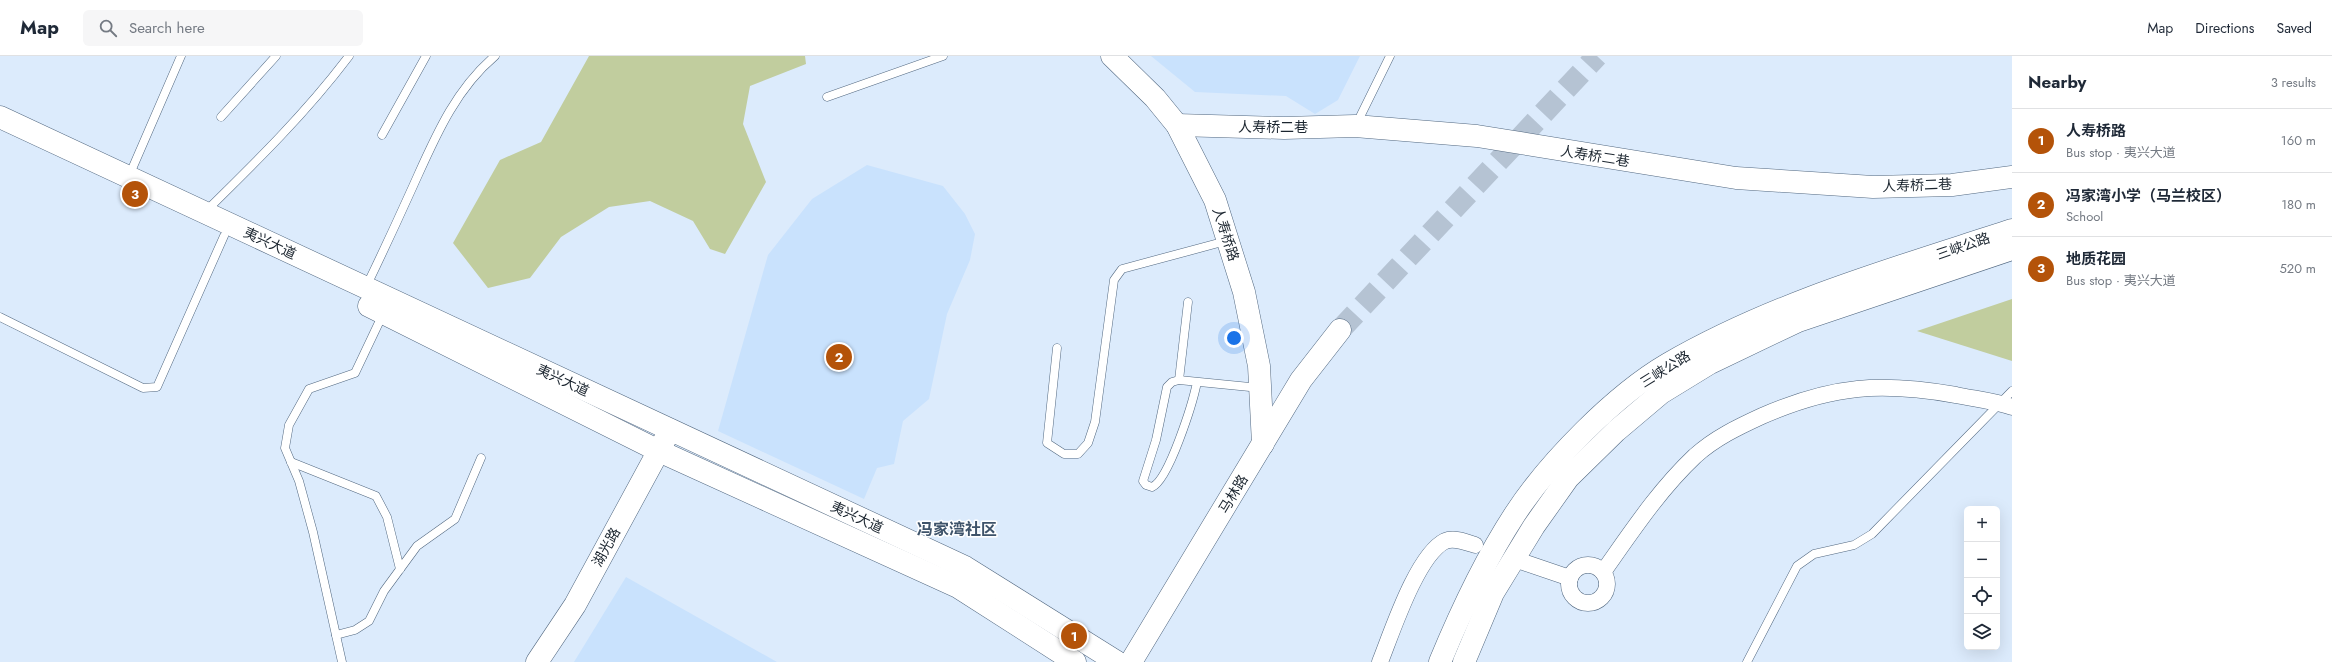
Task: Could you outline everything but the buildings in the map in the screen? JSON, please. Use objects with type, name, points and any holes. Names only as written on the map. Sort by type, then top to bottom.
[{"type":"main road","name":"人寿桥路","points":[[1112,56],[1155,98],[1177,125],[1215,200],[1229,240],[1244,292],[1259,366],[1263,444]]},
{"type":"main road","name":"夷兴大道","points":[[0,117],[965,567],[1117,662]]},
{"type":"main road","name":"人寿桥二巷","points":[[1177,125],[1284,128],[1355,126],[1477,136],[1736,178],[1873,187],[1952,185],[2012,177]]},
{"type":"main road","name":"夷兴大道","points":[[0,130],[384,313],[659,451],[958,587],[1075,662]]},
{"type":"main road","name":"三峡公路","points":[[1440,662],[1476,584],[1516,513],[1562,455],[1614,403],[1667,365],[1742,325],[1810,298],[2012,230]]},
{"type":"main road","name":"三峡公路","points":[[1464,662],[1493,593],[1534,526],[1568,478],[1616,431],[1661,393],[1710,363],[1798,321],[2012,249]]},
{"type":"main road","name":"马林路","points":[[1131,662],[1301,380],[1340,330]]},
{"type":"main road","name":"湖光路","points":[[537,662],[575,605],[670,430]]},
{"type":"street","points":[[1603,572],[1665,486],[1696,455],[1730,430],[1791,403],[1828,393],[1862,387],[1894,386],[2006,405]]},
{"type":"street","points":[[1380,662],[1421,566],[1431,551],[1446,540],[1461,540],[1475,546]]},
{"type":"street","points":[[1523,562],[1570,578]]},
{"type":"street","points":[[1585,565],[1598,567],[1603,572],[1608,584],[1607,590],[1604,596],[1594,603],[1582,603],[1572,595],[1569,584],[1570,578],[1579,568],[1585,565]]},
{"type":"lane","points":[[128,177],[182,56]]},
{"type":"lane","points":[[221,117],[276,56]]},
{"type":"lane","points":[[205,212],[269,150],[322,91],[349,56]]},
{"type":"lane","points":[[382,135],[426,56]]},
{"type":"lane","points":[[366,288],[435,138],[460,94],[482,67],[495,56]]},
{"type":"lane","points":[[827,97],[943,56]]},
{"type":"lane","points":[[1355,126],[1390,56]]},
{"type":"lane","points":[[0,317],[143,388],[157,387],[224,236]]},
{"type":"lane","points":[[1057,348],[1047,428],[1047,442],[1064,454],[1078,454],[1088,443],[1095,422],[1114,280],[1122,269],[1229,240]]},
{"type":"lane","points":[[1179,380],[1188,302]]},
{"type":"lane","points":[[342,662],[313,532],[291,462],[285,448],[289,425],[309,389],[354,373],[384,313]]},
{"type":"lane","points":[[1196,382],[1184,426],[1162,479],[1152,487],[1146,485],[1143,481],[1143,474],[1156,440],[1167,387],[1172,382],[1179,380],[1260,388]]},
{"type":"lane","points":[[1747,662],[1797,566],[1814,554],[1854,545],[1872,534],[2006,405],[2012,391]]},
{"type":"lane","points":[[336,635],[355,630],[369,621],[384,591],[417,546],[455,519],[481,458]]},
{"type":"lane","points":[[291,462],[376,496],[387,517],[400,569]]},
{"type":"shaded area","points":[[1151,56],[1360,56],[1338,100],[1315,114],[1286,96],[1195,92]]},
{"type":"shaded area","points":[[867,165],[943,186],[965,214],[975,234],[970,260],[947,314],[929,399],[903,421],[894,464],[877,468],[864,499],[718,431],[768,255],[812,199]]},
{"type":"shaded area","points":[[626,577],[713,626],[777,662],[574,662]]},
{"type":"green space","points":[[589,56],[805,56],[806,64],[750,86],[743,124],[766,182],[725,254],[710,249],[693,221],[650,201],[609,207],[561,237],[530,278],[488,288],[453,243],[500,160],[541,142]]},
{"type":"green space","points":[[2012,299],[2012,361],[1917,331]]},
{"type":"tunnel","points":[[1340,330],[1597,56]]},
{"type":"place","name":"地质花园","points":[[135,194]]},
{"type":"place","name":"冯家湾小学（马兰校区）","points":[[839,357]]},
{"type":"place","name":"人寿桥路","points":[[1074,636]]},
{"type":"district","name":"冯家湾社区","points":[[957,529]]}]
